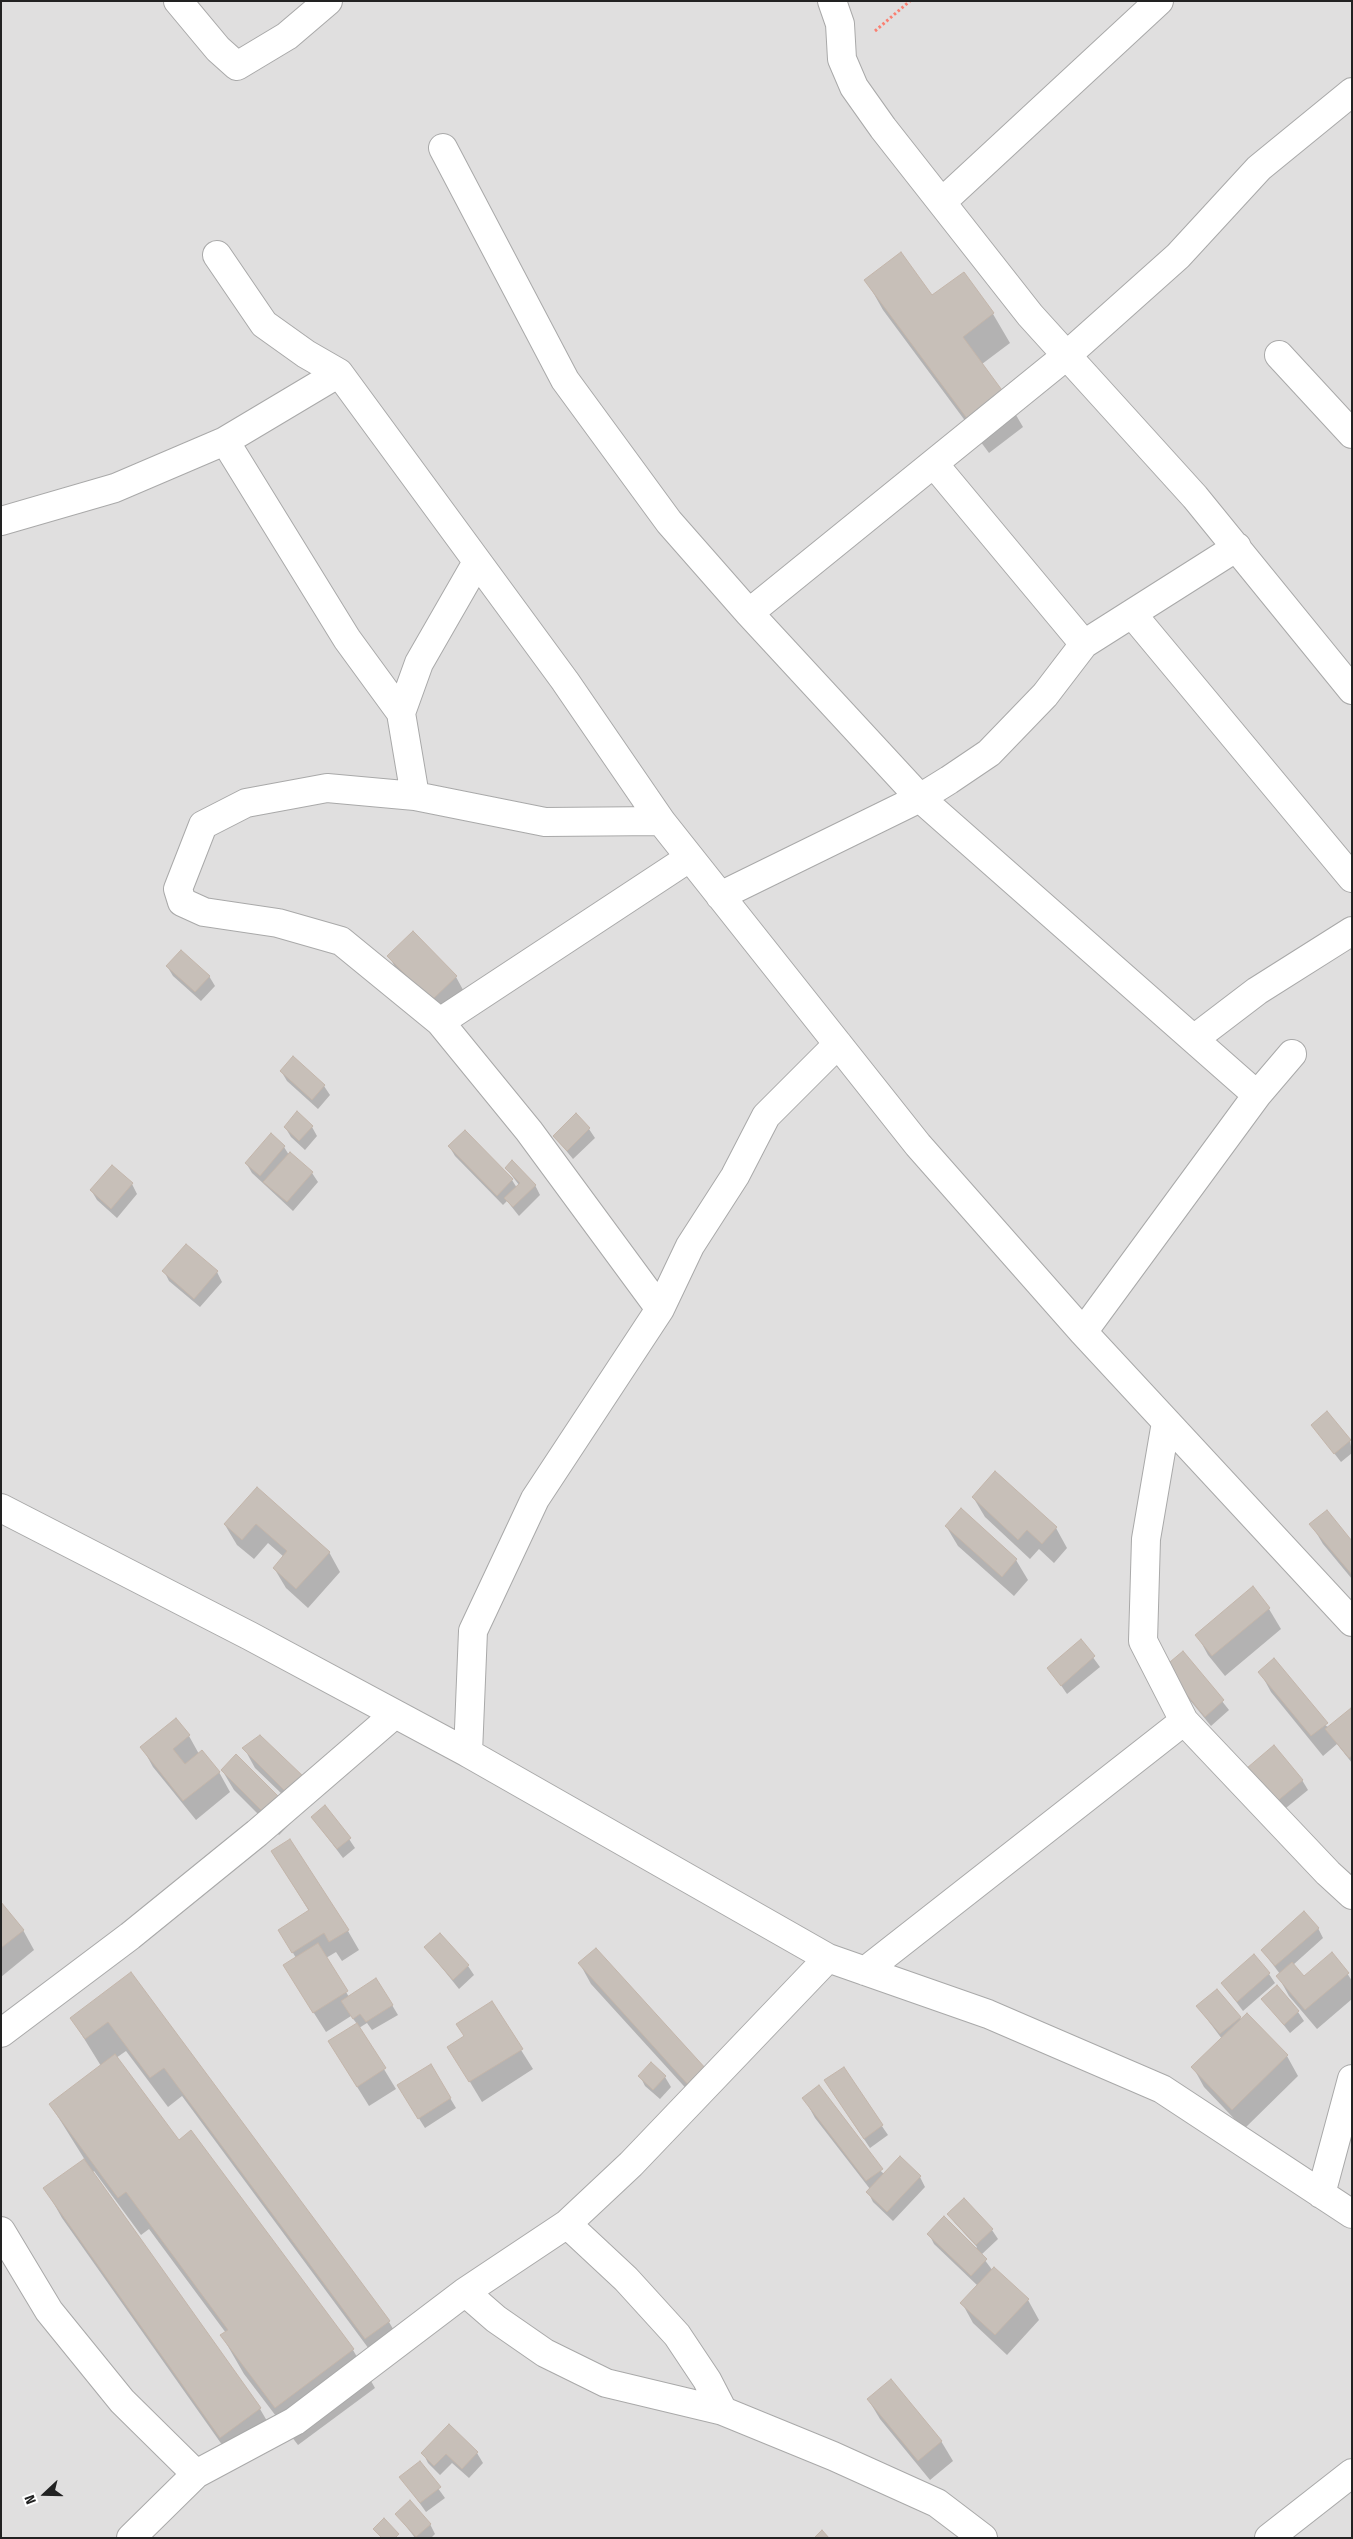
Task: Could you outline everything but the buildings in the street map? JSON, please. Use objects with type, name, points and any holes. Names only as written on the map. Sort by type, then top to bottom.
[{"type":"street","points":[[178,1],[218,49],[237,66],[287,36],[328,1]]},
{"type":"street","points":[[832,1],[840,24],[842,59],[854,87],[883,128],[1030,315],[1196,496],[1352,690]]},
{"type":"street","points":[[942,202],[1159,1]]},
{"type":"street","points":[[749,613],[1066,356],[1178,256],[1259,168],[1352,92]]},
{"type":"street","points":[[443,148],[565,380],[669,522],[749,613],[920,798],[1257,1095]]},
{"type":"street","points":[[217,255],[264,324],[306,354],[339,373],[565,681],[661,821],[918,1146],[1083,1332],[1352,1622]]},
{"type":"street","points":[[1278,355],[1352,434]]},
{"type":"street","points":[[1,521],[115,488],[225,441],[339,373]]},
{"type":"street","points":[[225,441],[347,640],[401,713],[415,796]]},
{"type":"street","points":[[934,464],[1084,644]]},
{"type":"street","points":[[720,896],[920,798],[989,753],[1045,695],[1084,644],[1133,615],[1237,547]]},
{"type":"street","points":[[401,713],[419,664],[477,562]]},
{"type":"street","points":[[1133,615],[1352,878]]},
{"type":"street","points":[[660,1309],[529,1132],[440,1022],[341,940],[278,923],[204,912],[182,902],[178,889],[203,825],[246,803],[328,788],[415,796],[545,822],[661,821]]},
{"type":"street","points":[[440,1022],[689,858]]},
{"type":"street","points":[[1194,1040],[1257,991],[1352,931]]},
{"type":"street","points":[[468,1753],[473,1631],[535,1499],[660,1309],[690,1246],[736,1176],[766,1116],[838,1044]]},
{"type":"street","points":[[1083,1332],[1257,1095],[1292,1054]]},
{"type":"street","points":[[1166,1422],[1146,1539],[1143,1641],[1184,1721],[1328,1873],[1352,1895]]},
{"type":"street","points":[[1,1508],[250,1636],[468,1753],[828,1958],[988,2014],[1162,2089],[1352,2214]]},
{"type":"street","points":[[1,2033],[130,1936],[257,1833],[394,1714]]},
{"type":"street","points":[[865,1971],[1184,1721]]},
{"type":"street","points":[[131,2538],[196,2474],[295,2421],[465,2292],[567,2224],[631,2164],[828,1958]]},
{"type":"street","points":[[1321,2194],[1352,2078]]},
{"type":"street","points":[[567,2224],[626,2279],[677,2335],[707,2380],[723,2411]]},
{"type":"street","points":[[1,2231],[49,2311],[122,2401],[196,2474]]},
{"type":"street","points":[[465,2292],[496,2319],[545,2353],[606,2383],[723,2411],[833,2456],[937,2502],[983,2538]]},
{"type":"street","points":[[1269,2538],[1352,2473]]},
{"type":"shaded area","points":[[1,1],[1352,1],[1352,2538],[1,2538]]}]
